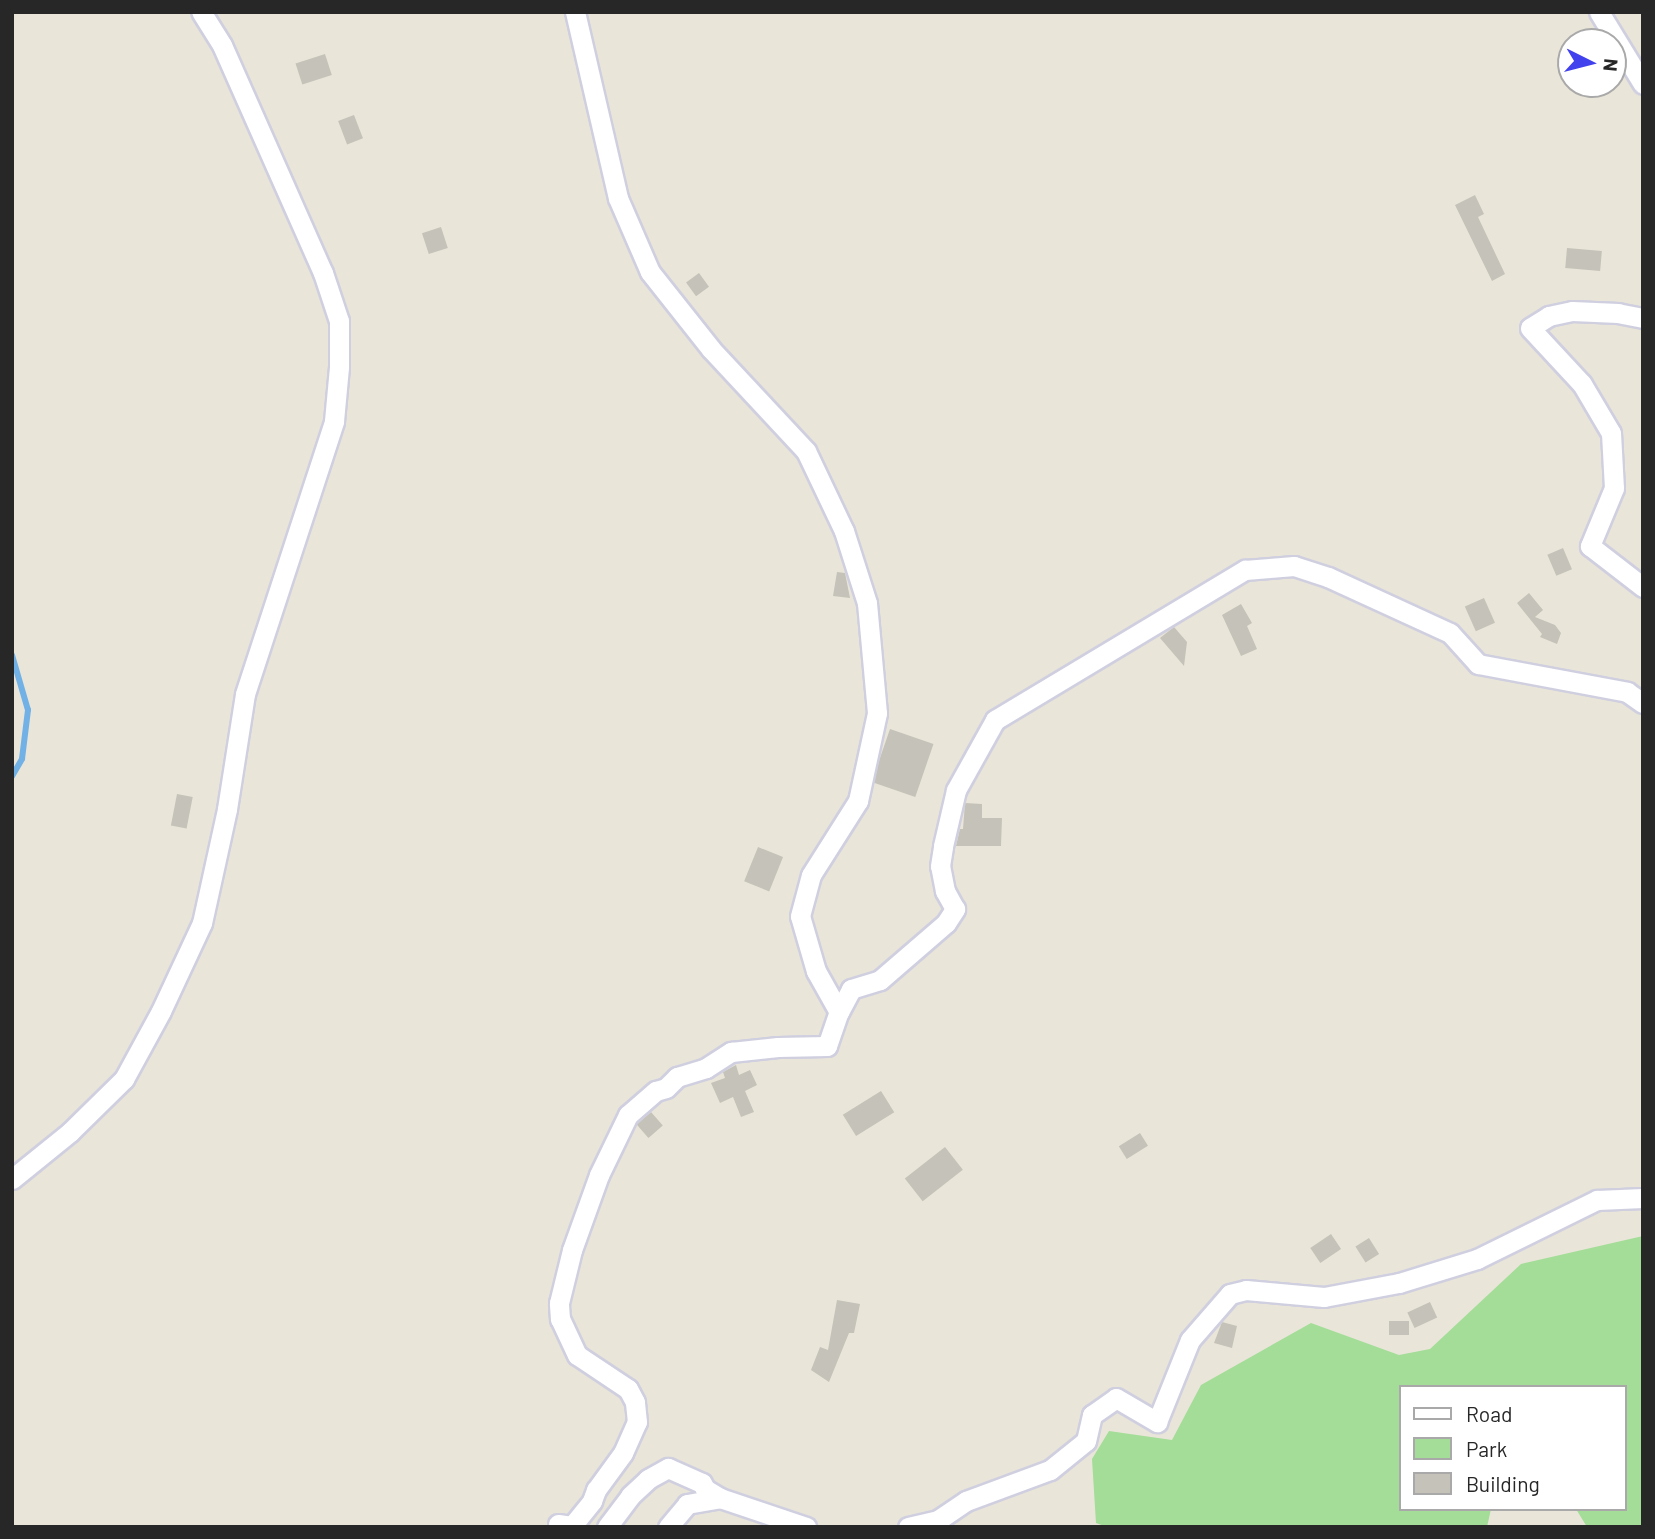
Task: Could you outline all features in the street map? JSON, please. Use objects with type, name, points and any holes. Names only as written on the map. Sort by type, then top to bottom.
[{"type":"street","points":[[12,1179],[70,1132],[124,1079],[161,1011],[202,923],[228,809],[245,694],[334,421],[339,368],[339,321],[310,236],[259,134],[222,45],[201,12]]},
{"type":"street","points":[[575,12],[618,198],[650,272],[711,349],[806,450],[844,531],[867,603],[877,713],[858,800],[811,875],[800,916],[816,971],[839,1012]]},
{"type":"street","points":[[1599,12],[1643,85]]},
{"type":"street","points":[[1643,318],[1618,313],[1572,311],[1549,316],[1530,328],[1582,384],[1611,433],[1614,488],[1590,546],[1643,587]]},
{"type":"street","points":[[554,1526],[572,1526],[592,1501],[596,1490],[623,1453],[636,1422],[635,1402],[628,1389],[577,1355],[568,1341],[560,1319],[559,1303],[584,1215],[628,1115],[677,1077],[706,1068],[731,1052],[778,1046],[827,1046],[839,1012],[851,989],[880,980],[946,923],[955,909],[944,891],[940,866],[943,846],[957,789],[995,720],[1245,570],[1294,566],[1450,633],[1478,664],[1627,692],[1643,703]]},
{"type":"street","points":[[908,1527],[938,1520],[966,1501],[1050,1470],[1086,1441],[1093,1415],[1115,1398],[1157,1422],[1169,1400],[1190,1340],[1230,1294],[1246,1290],[1324,1297],[1399,1283],[1478,1259],[1597,1200],[1643,1198]]},
{"type":"street","points":[[607,1527],[630,1496],[648,1479],[668,1468],[702,1483],[705,1489],[720,1498],[806,1527]]},
{"type":"street","points":[[668,1527],[687,1504],[720,1498]]},
{"type":"green space","points":[[1643,1236],[1643,1527],[1587,1527],[1577,1511],[1627,1511],[1627,1385],[1400,1385],[1400,1511],[1491,1511],[1487,1527],[1107,1527],[1096,1523],[1092,1459],[1109,1431],[1172,1440],[1201,1385],[1311,1323],[1399,1355],[1430,1349],[1521,1264]]},
{"type":"building","points":[[325,54],[332,75],[302,85],[296,64]]},
{"type":"building","points":[[354,115],[363,138],[347,144],[338,121]]},
{"type":"building","points":[[1475,195],[1484,214],[1478,217],[1505,274],[1492,281],[1455,205]]},
{"type":"building","points":[[441,227],[448,248],[429,254],[422,233]]},
{"type":"building","points":[[1567,248],[1602,251],[1600,271],[1565,268]]},
{"type":"building","points":[[699,273],[709,287],[696,296],[686,282]]},
{"type":"building","points":[[1563,548],[1572,569],[1556,576],[1547,555]]},
{"type":"building","points":[[837,572],[845,573],[850,598],[833,596]]},
{"type":"building","points":[[1529,593],[1543,610],[1535,617],[1555,625],[1561,633],[1557,644],[1540,637],[1542,634],[1517,603]]},
{"type":"building","points":[[1484,598],[1495,623],[1476,631],[1465,607]]},
{"type":"building","points":[[1241,604],[1252,623],[1247,626],[1257,649],[1241,656],[1222,615]]},
{"type":"building","points":[[1174,627],[1187,642],[1184,666],[1160,638]]},
{"type":"building","points":[[890,729],[933,744],[915,797],[872,782]]},
{"type":"building","points":[[177,794],[193,797],[187,828],[171,825]]},
{"type":"building","points":[[965,803],[982,804],[982,818],[1002,818],[1001,846],[956,846],[960,829],[963,829]]},
{"type":"building","points":[[758,847],[783,857],[769,891],[744,881]]},
{"type":"building","points":[[736,1065],[739,1075],[750,1070],[757,1085],[745,1091],[754,1112],[741,1117],[733,1097],[720,1103],[711,1083],[725,1078],[723,1072]]},
{"type":"building","points":[[881,1091],[894,1112],[856,1136],[843,1115]]},
{"type":"building","points":[[651,1112],[663,1126],[648,1138],[637,1124]]},
{"type":"building","points":[[1140,1133],[1148,1146],[1127,1159],[1119,1146]]},
{"type":"building","points":[[945,1147],[963,1170],[923,1201],[905,1178]]},
{"type":"building","points":[[1331,1234],[1341,1249],[1320,1263],[1310,1248]]},
{"type":"building","points":[[1369,1238],[1379,1254],[1365,1263],[1355,1246]]},
{"type":"building","points":[[837,1300],[860,1304],[854,1333],[849,1333],[829,1382],[811,1370],[820,1347],[828,1350]]},
{"type":"building","points":[[1430,1302],[1437,1317],[1415,1328],[1407,1313]]},
{"type":"building","points":[[1389,1321],[1409,1321],[1409,1335],[1389,1335]]},
{"type":"building","points":[[1222,1322],[1237,1326],[1232,1348],[1214,1343]]},
{"type":"waterway","points":[[12,655],[28,710],[22,759],[12,776]]}]
